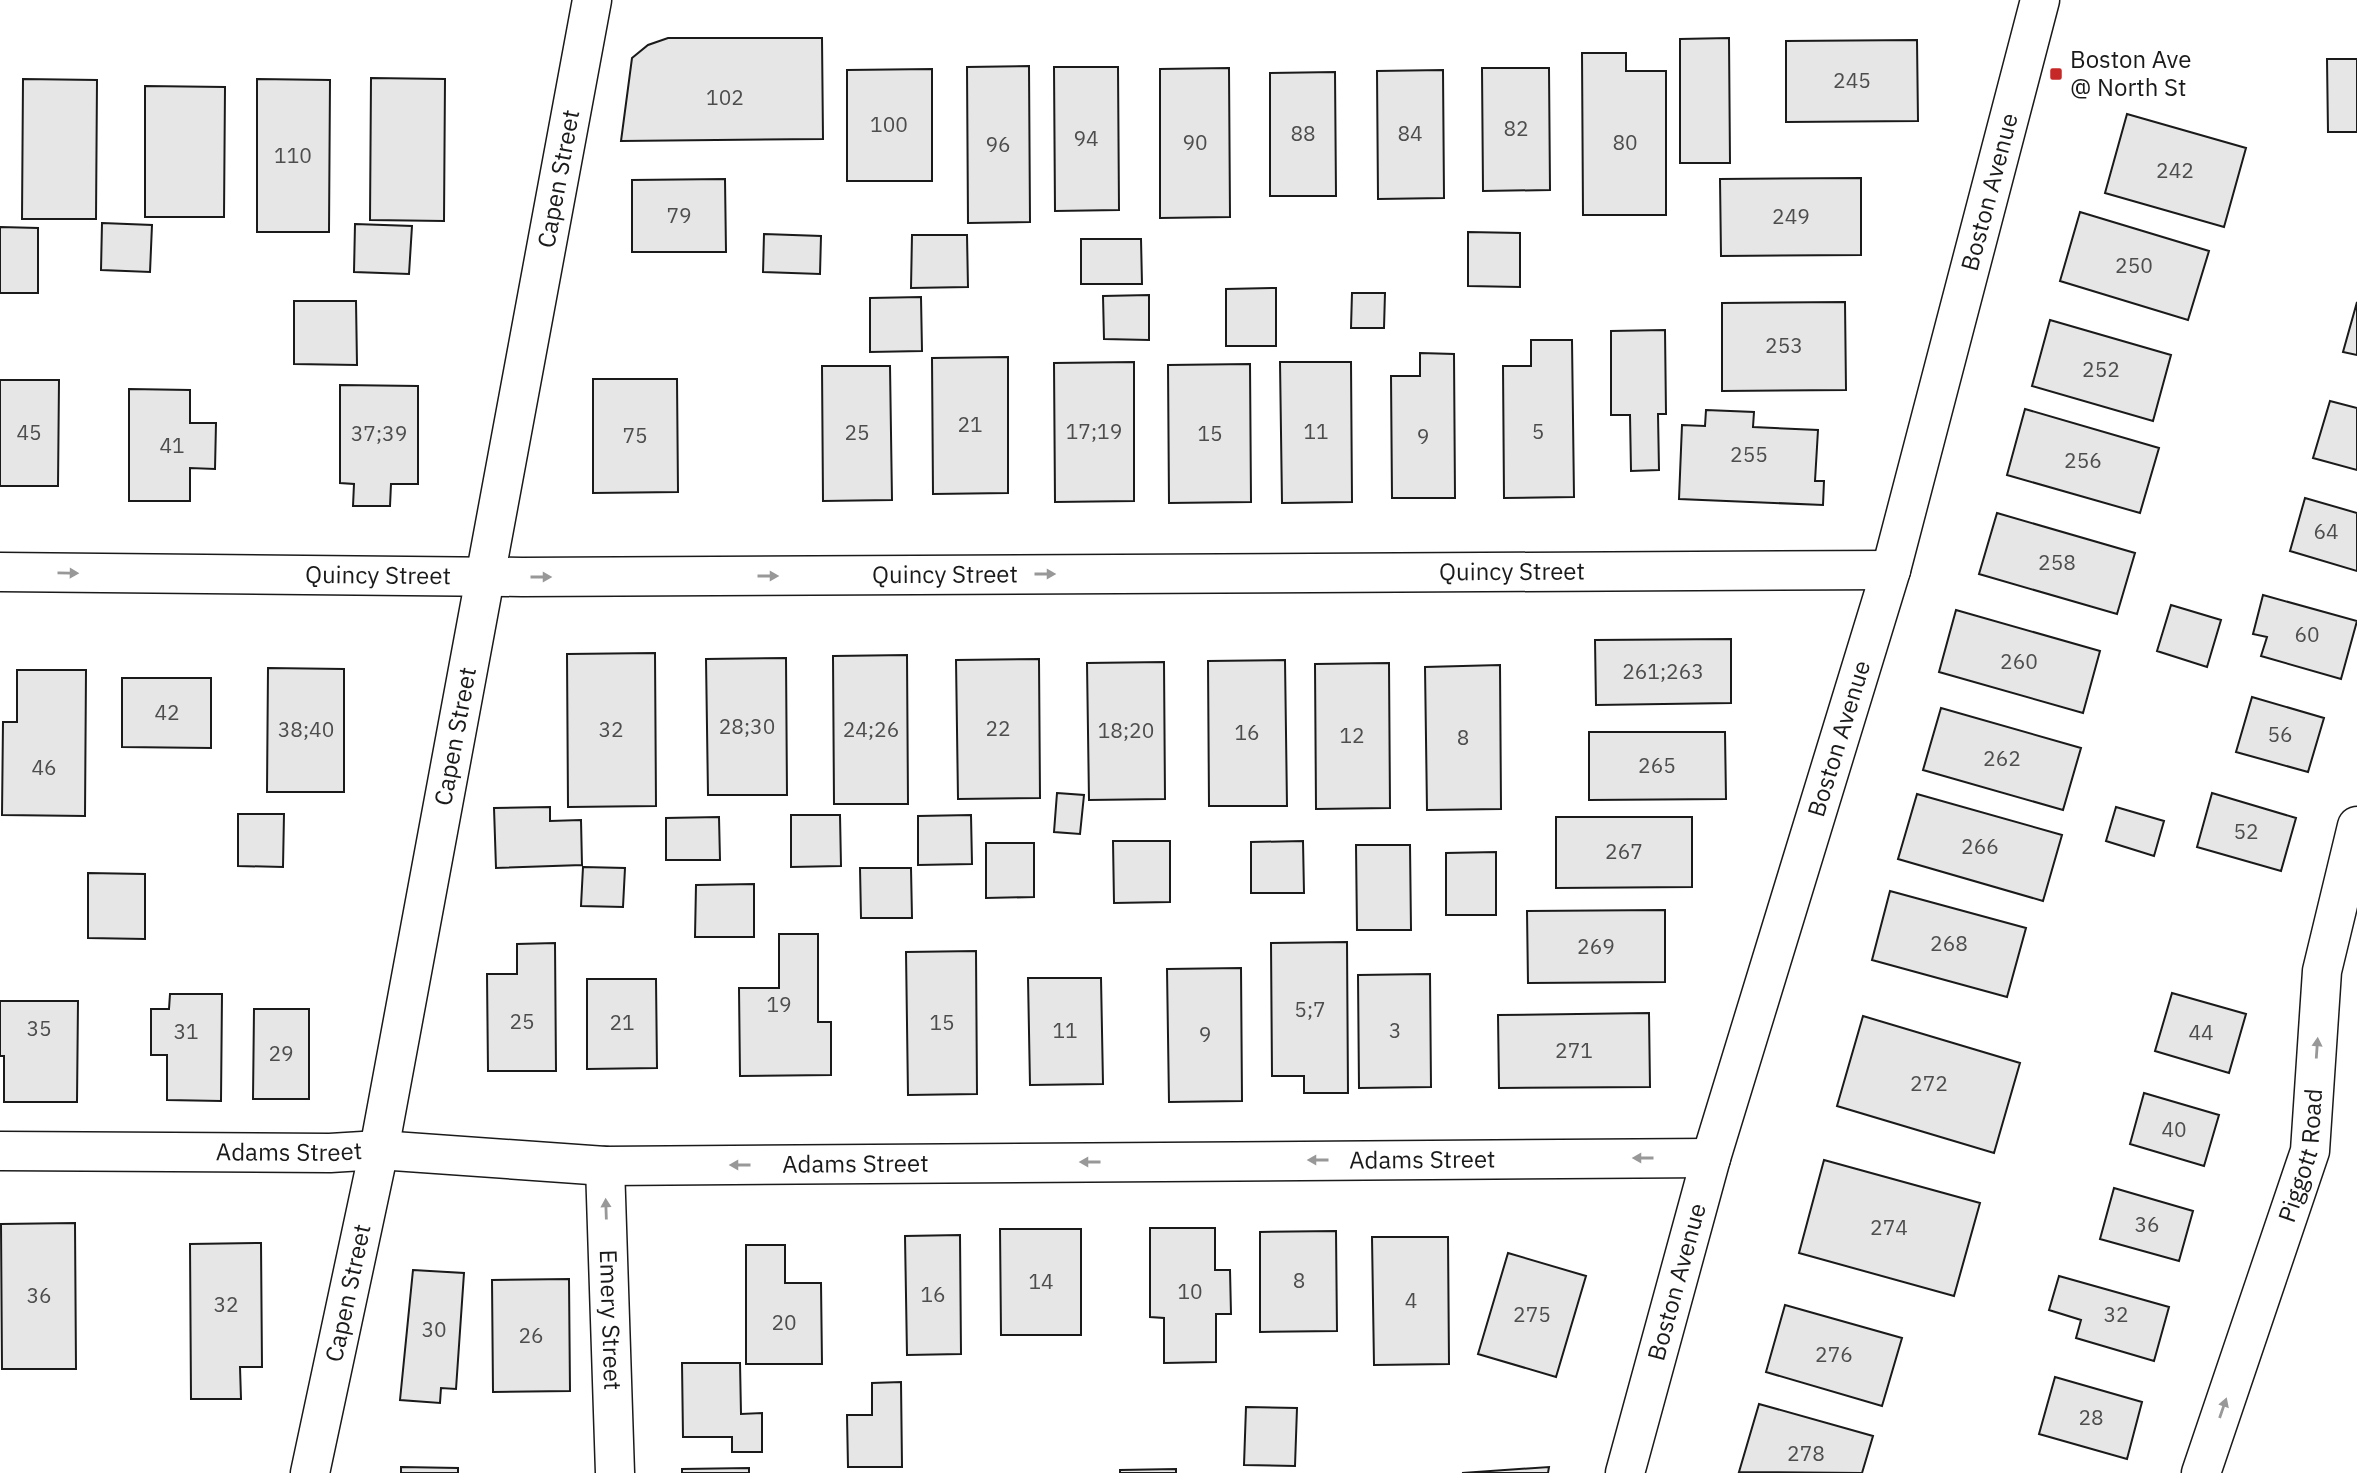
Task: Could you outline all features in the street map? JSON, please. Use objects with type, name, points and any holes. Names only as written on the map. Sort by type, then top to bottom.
[{"type":"street","name":"Capen Street","points":[[310,1473],[379,1150],[592,0]]},
{"type":"street","name":"Boston Avenue","points":[[1625,1473],[1711,1158],[1891,570],[2040,0]]},
{"type":"street","name":"Quincy Street","points":[[0,572],[485,576],[1891,570]]},
{"type":"street","name":"Piggott Road","points":[[2201,1473],[2310,1151],[2322,971],[2357,826]]},
{"type":"street","name":"Adams Street","points":[[0,1151],[330,1153],[379,1150],[605,1166],[1711,1158]]},
{"type":"street","name":"Emery Street","points":[[605,1166],[615,1473]]},
{"type":"building","points":[[668,38],[822,38],[823,139],[621,141],[632,58],[648,45]]},
{"type":"building","points":[[1729,38],[1730,163],[1680,163],[1680,39]]},
{"type":"building","points":[[1917,40],[1918,121],[1786,122],[1786,41]]},
{"type":"building","points":[[1582,53],[1626,53],[1626,71],[1666,71],[1666,215],[1583,215]]},
{"type":"building","points":[[2327,59],[2357,59],[2357,132],[2328,132]]},
{"type":"building","points":[[1029,66],[1030,222],[968,223],[967,67]]},
{"type":"building","points":[[1054,67],[1118,67],[1119,210],[1055,211]]},
{"type":"building","points":[[1229,68],[1230,217],[1160,218],[1160,69]]},
{"type":"building","points":[[1482,68],[1549,68],[1550,190],[1483,191]]},
{"type":"building","points":[[932,69],[932,181],[847,181],[847,70]]},
{"type":"building","points":[[1443,70],[1444,198],[1378,199],[1377,71]]},
{"type":"building","points":[[1335,72],[1336,196],[1270,196],[1270,73]]},
{"type":"building","points":[[371,78],[445,79],[444,221],[370,220]]},
{"type":"building","points":[[23,79],[97,80],[96,219],[22,219]]},
{"type":"building","points":[[257,79],[330,80],[329,232],[257,232]]},
{"type":"building","points":[[145,86],[225,87],[224,217],[145,217]]},
{"type":"building","points":[[2127,114],[2246,148],[2224,227],[2105,193]]},
{"type":"building","points":[[1861,178],[1861,255],[1721,256],[1720,179]]},
{"type":"building","points":[[725,179],[726,252],[632,252],[632,180]]},
{"type":"building","points":[[2080,212],[2209,251],[2188,320],[2060,281]]},
{"type":"building","points":[[102,223],[152,225],[150,272],[101,270]]},
{"type":"building","points":[[355,224],[412,226],[409,274],[354,272]]},
{"type":"building","points":[[0,227],[38,228],[38,293],[0,293]]},
{"type":"building","points":[[1468,232],[1520,233],[1520,287],[1468,286]]},
{"type":"building","points":[[764,234],[821,236],[820,274],[763,272]]},
{"type":"building","points":[[912,235],[967,235],[968,287],[911,288]]},
{"type":"building","points":[[1081,239],[1141,239],[1142,284],[1081,284]]},
{"type":"building","points":[[1276,288],[1276,346],[1226,346],[1226,289]]},
{"type":"building","points":[[1352,293],[1385,293],[1384,328],[1351,328]]},
{"type":"building","points":[[1149,295],[1149,340],[1104,339],[1103,296]]},
{"type":"building","points":[[921,297],[922,351],[870,352],[870,298]]},
{"type":"building","points":[[294,301],[356,301],[357,365],[294,364]]},
{"type":"building","points":[[1845,302],[1846,390],[1722,391],[1722,303]]},
{"type":"building","points":[[2357,302],[2357,355],[2343,352]]},
{"type":"building","points":[[2050,320],[2171,355],[2153,421],[2032,386]]},
{"type":"building","points":[[1665,330],[1666,414],[1658,414],[1659,470],[1631,471],[1630,415],[1611,415],[1611,331]]},
{"type":"building","points":[[1531,340],[1572,340],[1574,497],[1504,498],[1503,366],[1531,366]]},
{"type":"building","points":[[1420,353],[1454,354],[1455,498],[1392,498],[1391,376],[1420,376]]},
{"type":"building","points":[[1008,357],[1008,493],[933,494],[932,358]]},
{"type":"building","points":[[1134,362],[1134,501],[1055,502],[1054,363]]},
{"type":"building","points":[[1280,362],[1351,362],[1352,502],[1282,503]]},
{"type":"building","points":[[1250,364],[1251,502],[1169,503],[1168,365]]},
{"type":"building","points":[[822,366],[890,366],[892,500],[823,501]]},
{"type":"building","points":[[593,379],[677,379],[678,492],[593,493]]},
{"type":"building","points":[[0,380],[59,380],[58,486],[0,486]]},
{"type":"building","points":[[340,385],[418,386],[418,484],[391,484],[390,506],[353,506],[354,484],[340,483]]},
{"type":"building","points":[[129,389],[190,390],[190,423],[216,423],[215,469],[190,468],[190,501],[129,501]]},
{"type":"building","points":[[2330,401],[2357,408],[2357,470],[2313,458]]},
{"type":"building","points":[[2025,409],[2159,448],[2140,513],[2007,475]]},
{"type":"building","points":[[1706,410],[1754,412],[1753,427],[1818,430],[1815,481],[1824,481],[1823,505],[1679,499],[1682,425],[1705,426]]},
{"type":"building","points":[[2305,498],[2357,513],[2357,571],[2290,551]]},
{"type":"building","points":[[1997,513],[2135,553],[2117,614],[1979,574]]},
{"type":"building","points":[[2263,595],[2357,621],[2341,679],[2261,656],[2267,637],[2253,634]]},
{"type":"building","points":[[2171,605],[2221,620],[2207,667],[2157,651]]},
{"type":"building","points":[[1956,610],[2100,651],[2083,713],[1939,672]]},
{"type":"building","points":[[1731,639],[1731,703],[1596,705],[1595,640]]},
{"type":"building","points":[[655,653],[656,806],[568,807],[567,654]]},
{"type":"building","points":[[907,655],[908,804],[834,804],[833,656]]},
{"type":"building","points":[[786,658],[787,795],[708,795],[706,659]]},
{"type":"building","points":[[1039,659],[1040,798],[958,799],[956,660]]},
{"type":"building","points":[[1285,660],[1287,806],[1209,806],[1208,661]]},
{"type":"building","points":[[1164,662],[1165,799],[1089,800],[1087,663]]},
{"type":"building","points":[[1389,663],[1390,808],[1316,809],[1315,664]]},
{"type":"building","points":[[1500,665],[1501,809],[1427,810],[1425,667]]},
{"type":"building","points":[[268,668],[344,669],[344,792],[267,792]]},
{"type":"building","points":[[17,670],[86,670],[85,816],[2,815],[3,722],[17,722]]},
{"type":"building","points":[[122,678],[211,678],[211,748],[122,747]]},
{"type":"building","points":[[2252,697],[2324,718],[2308,772],[2236,752]]},
{"type":"building","points":[[1941,708],[2081,748],[2063,810],[1923,770]]},
{"type":"building","points":[[1589,732],[1725,732],[1726,799],[1589,800]]},
{"type":"building","points":[[1057,793],[1084,795],[1080,834],[1054,832]]},
{"type":"building","points":[[2212,793],[2296,818],[2281,871],[2197,847]]},
{"type":"building","points":[[1917,794],[2062,835],[2043,901],[1898,859]]},
{"type":"building","points":[[550,807],[550,821],[581,820],[582,865],[496,868],[494,808]]},
{"type":"building","points":[[2116,807],[2164,821],[2154,856],[2106,841]]},
{"type":"building","points":[[238,814],[284,814],[283,867],[238,866]]},
{"type":"building","points":[[791,815],[840,815],[841,866],[791,867]]},
{"type":"building","points":[[971,815],[972,864],[918,865],[918,816]]},
{"type":"building","points":[[719,817],[720,860],[666,860],[666,818]]},
{"type":"building","points":[[1556,817],[1692,817],[1692,887],[1556,888]]},
{"type":"building","points":[[1113,841],[1170,841],[1170,902],[1114,903]]},
{"type":"building","points":[[1303,841],[1304,893],[1251,893],[1251,842]]},
{"type":"building","points":[[986,843],[1034,843],[1034,897],[986,898]]},
{"type":"building","points":[[1356,845],[1410,845],[1411,930],[1357,930]]},
{"type":"building","points":[[1496,852],[1496,915],[1446,915],[1446,853]]},
{"type":"building","points":[[583,867],[625,868],[623,907],[581,906]]},
{"type":"building","points":[[860,868],[911,868],[912,918],[861,918]]},
{"type":"building","points":[[88,873],[145,874],[145,939],[88,938]]},
{"type":"building","points":[[754,884],[754,937],[695,937],[696,885]]},
{"type":"building","points":[[1890,891],[2026,928],[2007,997],[1872,960]]},
{"type":"building","points":[[1665,910],[1665,982],[1528,983],[1527,911]]},
{"type":"building","points":[[779,934],[818,934],[818,1022],[831,1022],[831,1075],[740,1076],[739,988],[779,988]]},
{"type":"building","points":[[1347,942],[1348,1093],[1304,1093],[1304,1076],[1272,1076],[1271,943]]},
{"type":"building","points":[[555,943],[556,1071],[488,1071],[487,974],[517,974],[517,944]]},
{"type":"building","points":[[976,951],[977,1094],[908,1095],[906,952]]},
{"type":"building","points":[[1241,968],[1242,1101],[1169,1102],[1167,969]]},
{"type":"building","points":[[1430,974],[1431,1087],[1359,1088],[1358,975]]},
{"type":"building","points":[[1028,978],[1101,978],[1103,1084],[1030,1085]]},
{"type":"building","points":[[587,979],[656,979],[657,1068],[587,1069]]},
{"type":"building","points":[[2172,993],[2246,1014],[2229,1073],[2155,1051]]},
{"type":"building","points":[[170,994],[222,994],[221,1101],[167,1100],[167,1055],[151,1055],[151,1009],[169,1009]]},
{"type":"building","points":[[0,1001],[78,1001],[77,1102],[4,1102],[4,1056],[0,1056]]},
{"type":"building","points":[[254,1009],[309,1009],[309,1099],[253,1099]]},
{"type":"building","points":[[1649,1013],[1650,1087],[1499,1088],[1498,1015]]},
{"type":"building","points":[[1863,1016],[2020,1063],[1994,1153],[1837,1106]]},
{"type":"building","points":[[2144,1093],[2219,1115],[2204,1166],[2130,1144]]},
{"type":"building","points":[[1824,1160],[1980,1203],[1954,1296],[1799,1253]]},
{"type":"building","points":[[2114,1188],[2193,1211],[2179,1261],[2100,1239]]},
{"type":"building","points":[[75,1223],[76,1369],[2,1369],[1,1224]]},
{"type":"building","points":[[1150,1228],[1215,1228],[1215,1270],[1230,1270],[1231,1314],[1216,1314],[1216,1362],[1164,1363],[1164,1318],[1150,1317]]},
{"type":"building","points":[[1000,1229],[1081,1229],[1081,1335],[1001,1335]]},
{"type":"building","points":[[1336,1231],[1337,1331],[1260,1332],[1260,1232]]},
{"type":"building","points":[[960,1235],[961,1354],[907,1355],[905,1236]]},
{"type":"building","points":[[1372,1237],[1448,1237],[1449,1364],[1374,1365]]},
{"type":"building","points":[[261,1243],[262,1367],[240,1367],[241,1399],[191,1399],[190,1244]]},
{"type":"building","points":[[746,1245],[785,1245],[785,1283],[821,1283],[822,1364],[746,1364]]},
{"type":"building","points":[[1508,1253],[1586,1276],[1556,1377],[1478,1354]]},
{"type":"building","points":[[413,1270],[464,1273],[456,1389],[441,1388],[440,1403],[400,1400]]},
{"type":"building","points":[[2059,1276],[2169,1307],[2154,1361],[2076,1338],[2081,1320],[2049,1310]]},
{"type":"building","points":[[569,1279],[570,1391],[493,1392],[492,1280]]},
{"type":"building","points":[[1785,1305],[1902,1338],[1882,1406],[1766,1372]]},
{"type":"building","points":[[682,1363],[740,1363],[741,1414],[762,1413],[762,1452],[732,1452],[732,1437],[683,1437]]},
{"type":"building","points":[[2055,1377],[2142,1402],[2127,1459],[2039,1434]]},
{"type":"building","points":[[901,1382],[902,1467],[848,1467],[847,1415],[872,1415],[872,1383]]},
{"type":"building","points":[[1759,1404],[1873,1436],[1862,1473],[1739,1472]]},
{"type":"building","points":[[1246,1407],[1297,1408],[1295,1466],[1244,1465]]},
{"type":"building","points":[[401,1467],[458,1468],[458,1473],[401,1473]]},
{"type":"building","points":[[1549,1467],[1548,1473],[1462,1473]]},
{"type":"building","points":[[749,1468],[749,1473],[682,1473],[682,1469]]},
{"type":"building","points":[[1176,1469],[1176,1473],[1120,1473],[1120,1470]]},
{"type":"place","name":"Boston Ave @ North St","points":[[2056,74]]}]
